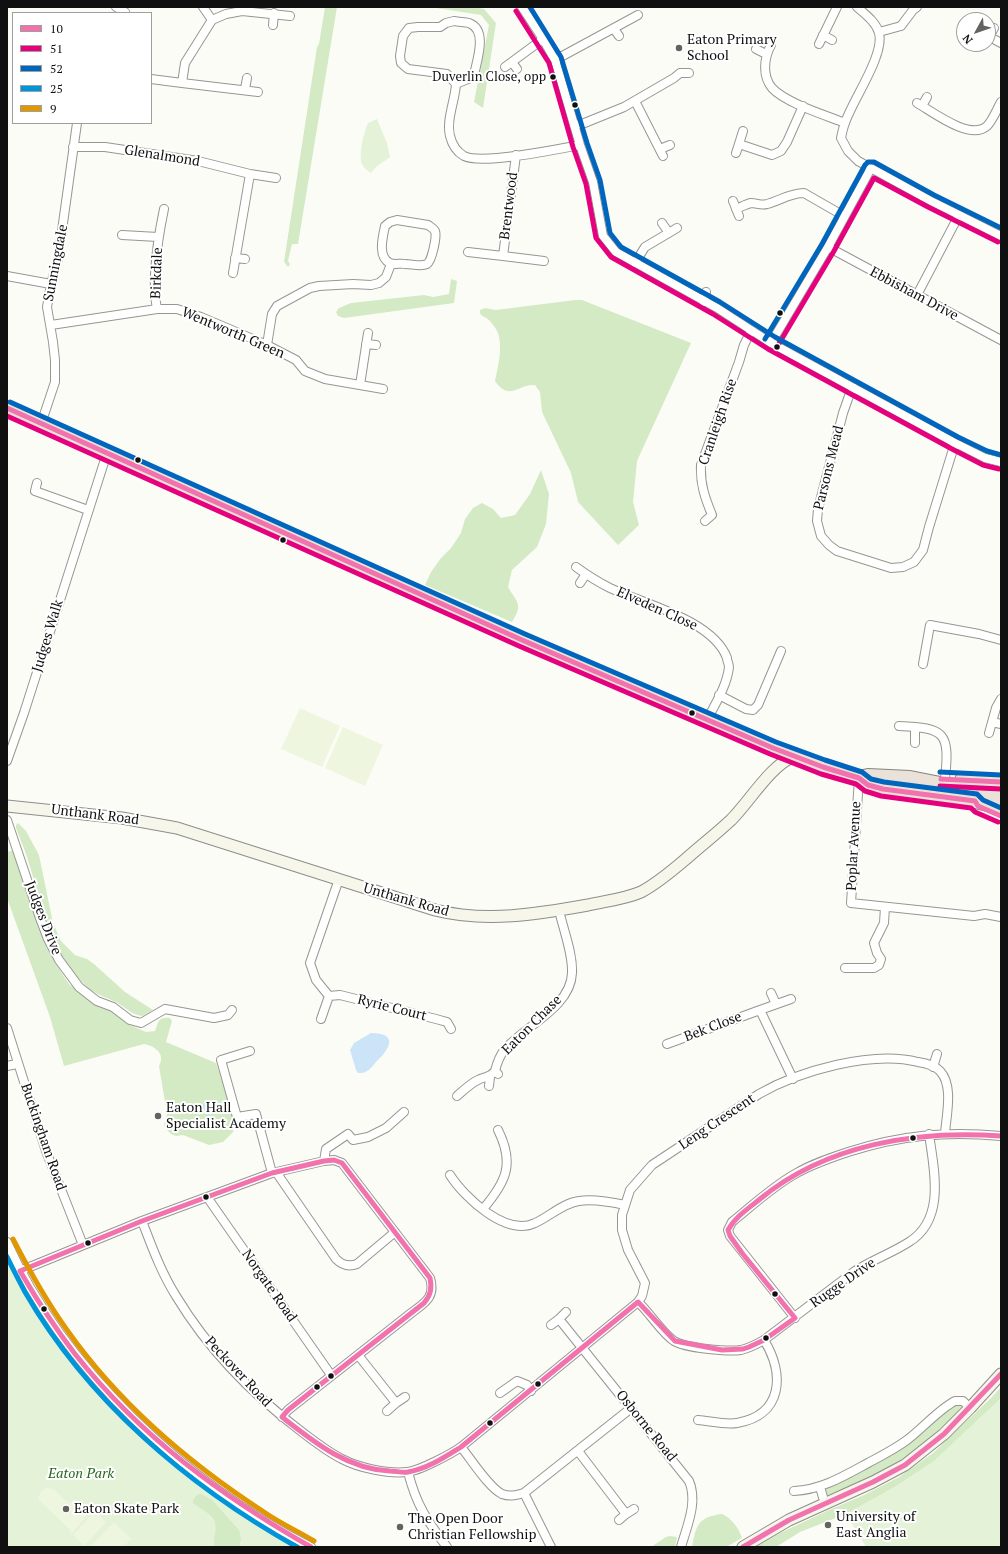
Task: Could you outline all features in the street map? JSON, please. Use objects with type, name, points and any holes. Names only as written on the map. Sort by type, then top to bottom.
[{"type":"highway","points":[[7,408],[509,634],[773,748],[859,778],[868,785],[883,789],[975,801],[1001,807]]},
{"type":"highway","points":[[859,778],[868,776],[1001,782]]},
{"type":"highway","points":[[910,778],[1001,796]]},
{"type":"highway","points":[[975,801],[978,806],[1001,816]]},
{"type":"street","points":[[116,7],[126,11]]},
{"type":"street","points":[[202,7],[212,20]]},
{"type":"street","points":[[522,7],[555,60],[594,187],[603,236],[616,252],[704,302],[771,343],[955,443],[985,458],[1001,462]]},
{"type":"street","points":[[818,44],[837,7]]},
{"type":"street","points":[[858,7],[869,17],[879,32],[878,53],[845,123],[842,138],[848,151],[858,161],[1001,236]]},
{"type":"street","points":[[879,32],[901,26],[917,7]]},
{"type":"street","points":[[182,82],[185,63],[212,20],[226,14],[242,11],[274,13],[290,16]]},
{"type":"street","points":[[273,25],[274,13]]},
{"type":"street","points":[[555,60],[638,15]]},
{"type":"street","points":[[454,21],[470,23],[477,29],[481,36],[474,75],[456,84],[447,74],[408,69],[401,63],[400,56],[403,36],[406,30],[412,27],[440,27],[446,23],[454,21]]},
{"type":"street","points":[[614,28],[619,36]]},
{"type":"street","points":[[823,35],[832,40]]},
{"type":"street","points":[[505,67],[543,39]]},
{"type":"street","points":[[771,45],[766,54],[765,66],[767,80],[772,88],[782,97],[845,123]]},
{"type":"street","points":[[756,49],[766,54]]},
{"type":"street","points":[[512,62],[517,69]]},
{"type":"street","points":[[574,125],[582,124],[636,101],[674,78],[679,71],[689,73]]},
{"type":"street","points":[[245,89],[247,78]]},
{"type":"street","points":[[152,79],[245,89],[258,92]]},
{"type":"street","name":"Brentwood","points":[[456,84],[450,137],[454,146],[464,156],[472,158],[497,158],[580,144]]},
{"type":"street","points":[[928,96],[920,105],[957,126],[967,130],[978,131],[987,126],[1001,102]]},
{"type":"street","points":[[636,101],[662,152],[670,145]]},
{"type":"street","points":[[739,144],[772,155],[781,151],[787,142],[803,106]]},
{"type":"street","name":"Sunningdale","points":[[41,424],[55,382],[55,360],[51,325],[47,307],[59,253],[77,124]]},
{"type":"street","points":[[736,153],[743,131]]},
{"type":"street","name":"Glenalmond","points":[[73,147],[105,147],[198,161],[250,174],[276,178]]},
{"type":"street","name":"Brentwood","points":[[503,256],[516,156]]},
{"type":"street","points":[[771,343],[828,247],[872,168]]},
{"type":"street","points":[[233,273],[250,174]]},
{"type":"street","points":[[736,209],[751,203],[760,206],[766,205],[786,196],[804,193],[844,216]]},
{"type":"street","name":"Birkdale","points":[[157,309],[155,297],[158,237],[164,209]]},
{"type":"street","points":[[916,295],[959,215]]},
{"type":"street","points":[[397,220],[428,225],[432,228],[435,233],[431,259],[428,263],[421,265],[391,264],[385,259],[383,252],[382,240],[385,226],[390,222],[397,220]]},
{"type":"street","points":[[662,223],[669,233]]},
{"type":"street","points":[[635,263],[645,247],[677,228]]},
{"type":"street","name":"Birkdale","points":[[122,235],[158,237]]},
{"type":"street","name":"Ebbisham Drive","points":[[828,247],[1001,340]]},
{"type":"street","name":"Brentwood","points":[[468,252],[544,261]]},
{"type":"street","points":[[235,258],[245,259]]},
{"type":"street","points":[[267,345],[272,314],[277,306],[310,288],[354,284],[371,285],[379,283],[386,277],[391,264]]},
{"type":"street","points":[[7,276],[51,284]]},
{"type":"street","points":[[704,302],[706,292]]},
{"type":"street","name":"Wentworth Green","points":[[51,325],[157,309],[177,309],[201,317],[267,345],[296,360],[305,371],[324,379],[383,389]]},
{"type":"street","name":"Cranleigh Rise","points":[[705,521],[714,515],[703,491],[700,477],[701,465],[739,362],[741,351],[751,331]]},
{"type":"street","points":[[360,385],[368,333]]},
{"type":"street","points":[[366,344],[376,345]]},
{"type":"street","name":"Parsons Mead","points":[[854,388],[849,396],[843,413],[818,509],[817,521],[821,536],[828,545],[837,551],[891,568],[903,567],[914,562],[923,550],[955,443]]},
{"type":"street","name":"Judges Walk","points":[[7,761],[24,713],[107,453]]},
{"type":"street","points":[[35,490],[88,510]]},
{"type":"street","name":"Elveden Close","points":[[576,567],[609,588],[672,614],[701,628],[715,639],[724,650],[729,665],[726,681],[707,720]]},
{"type":"street","points":[[580,583],[586,574]]},
{"type":"street","points":[[923,664],[931,621],[1001,640]]},
{"type":"street","points":[[719,695],[746,709],[753,710],[758,705],[780,651]]},
{"type":"street","points":[[989,733],[996,708],[1001,699]]},
{"type":"street","points":[[992,722],[1001,724]]},
{"type":"street","points":[[899,726],[928,728],[938,733],[945,741],[948,757],[945,779]]},
{"type":"street","points":[[915,727],[915,743]]},
{"type":"street","name":"Unthank Road","points":[[768,776],[774,762],[775,756],[773,748]]},
{"type":"street","name":"Unthank Road","points":[[7,806],[88,813],[156,824],[192,832],[435,910],[462,915],[495,917],[559,910],[626,897],[641,892],[656,883],[675,868],[730,820],[745,805],[781,762],[794,756]]},
{"type":"street","name":"Poplar Avenue","points":[[859,778],[851,904],[974,916],[986,914],[1001,917]]},
{"type":"street","name":"Judges Drive","points":[[7,820],[48,939],[59,960],[79,986],[130,1020],[141,1022],[165,1010],[214,1018],[228,1015],[232,1010]]},
{"type":"street","points":[[321,1019],[329,996],[310,963],[339,880]]},
{"type":"street","points":[[845,968],[874,968],[880,965],[881,959],[877,953],[874,943],[884,924],[885,907]]},
{"type":"street","name":"Eaton Chase","points":[[489,1086],[504,1050],[558,1002],[571,983],[572,971],[570,955],[559,910]]},
{"type":"street","points":[[771,993],[776,1004]]},
{"type":"street","name":"Ryrie Court","points":[[329,996],[340,995],[436,1019],[447,1022],[451,1029]]},
{"type":"street","name":"Bek Close","points":[[667,1044],[791,999]]},
{"type":"street","name":"Bek Close","points":[[760,1010],[793,1079]]},
{"type":"street","name":"Buckingham Road","points":[[7,1028],[46,1151],[83,1245]]},
{"type":"street","points":[[250,1051],[221,1060],[237,1117],[256,1114],[274,1173],[336,1259],[341,1263],[352,1266],[357,1264],[395,1232]]},
{"type":"street","points":[[937,1054],[933,1067],[940,1071],[948,1089],[945,1134]]},
{"type":"street","name":"Leng Crescent","points":[[583,1348],[638,1302],[642,1296],[645,1283],[628,1250],[622,1230],[622,1215],[630,1190],[652,1166],[759,1094],[793,1079],[832,1066],[871,1059],[886,1058],[910,1060],[933,1067]]},
{"type":"street","points":[[7,1066],[18,1064]]},
{"type":"street","points":[[458,1096],[479,1079],[494,1074]]},
{"type":"street","points":[[324,1161],[326,1149],[348,1134],[354,1140],[368,1137],[386,1128],[399,1113]]},
{"type":"street","points":[[483,1209],[498,1191],[503,1183],[506,1173],[505,1148],[498,1130]]},
{"type":"street","points":[[795,1318],[730,1236],[728,1230],[732,1222],[778,1184],[810,1166],[827,1159],[876,1144],[929,1134],[978,1134],[1001,1136]]},
{"type":"street","name":"Rugge Drive","points":[[638,1302],[670,1337],[681,1343],[722,1350],[736,1350],[750,1347],[764,1340],[855,1271],[869,1262],[910,1242],[925,1228],[933,1209],[935,1192],[929,1134]]},
{"type":"street","points":[[20,1271],[142,1221],[274,1173],[324,1161],[334,1160],[342,1163],[430,1278],[433,1286],[432,1294],[426,1301],[331,1375],[288,1410],[282,1417]]},
{"type":"street","points":[[450,1174],[457,1185],[483,1209],[500,1220],[522,1227],[534,1224],[567,1205],[578,1201],[625,1204]]},
{"type":"street","name":"Norgate Road","points":[[207,1197],[331,1375]]},
{"type":"street","name":"Peckover Road","points":[[142,1221],[164,1274],[189,1317],[238,1375],[282,1417],[329,1452],[352,1464],[372,1470],[408,1472],[439,1460],[461,1447],[583,1348]]},
{"type":"street","points":[[7,1242],[20,1271],[50,1319],[80,1360],[120,1405],[196,1474],[230,1498],[311,1547]]},
{"type":"street","points":[[551,1325],[559,1320],[566,1312]]},
{"type":"street","name":"Osborne Road","points":[[559,1320],[684,1474],[693,1490],[693,1499],[681,1547]]},
{"type":"street","points":[[698,1420],[707,1425],[745,1421],[760,1414],[771,1404],[776,1386],[777,1370],[773,1356],[764,1340]]},
{"type":"street","points":[[358,1355],[396,1403]]},
{"type":"street","points":[[743,1547],[789,1520],[873,1482],[905,1465],[944,1434],[1001,1374]]},
{"type":"street","points":[[500,1393],[517,1381],[527,1385],[531,1391]]},
{"type":"street","points":[[388,1411],[405,1397]]},
{"type":"street","points":[[794,1491],[820,1487],[837,1480],[893,1450],[955,1401],[963,1401],[970,1408]]},
{"type":"street","points":[[461,1447],[494,1488],[502,1494],[509,1496],[524,1493],[630,1408]]},
{"type":"street","points":[[578,1451],[626,1514]]},
{"type":"street","points":[[408,1472],[418,1505],[432,1528],[447,1547]]},
{"type":"street","points":[[820,1487],[826,1504]]},
{"type":"street","points":[[524,1493],[551,1547]]},
{"type":"street","points":[[619,1520],[634,1509]]},
{"type":"green space","points":[[325,7],[337,7],[298,244],[292,244],[288,261],[290,264],[288,267],[284,262],[317,47],[319,44]]},
{"type":"green space","points":[[430,7],[474,7],[484,9],[496,23],[483,108],[474,102],[489,25],[481,15]]},
{"type":"green space","points":[[377,119],[387,143],[390,157],[376,167],[371,173],[362,164],[361,149],[368,123]]},
{"type":"green space","points":[[451,279],[457,281],[454,303],[344,318],[338,316],[336,312],[339,308],[351,303],[424,295],[433,297],[449,294]]},
{"type":"green space","points":[[582,300],[691,343],[637,461],[633,502],[639,525],[618,545],[578,502],[571,473],[542,412],[540,392],[535,385],[529,385],[510,391],[500,387],[495,381],[500,357],[499,339],[493,325],[481,315],[480,312],[480,310],[485,308],[496,310]]},
{"type":"green space","points":[[541,470],[549,494],[546,524],[537,547],[512,570],[508,587],[517,601],[518,607],[512,622],[425,585],[431,572],[441,558],[451,548],[461,533],[465,519],[473,508],[482,503],[493,509],[501,518],[515,515],[530,494]]},
{"type":"green space","points":[[300,708],[340,726],[322,767],[281,749]]},
{"type":"green space","points":[[343,727],[383,745],[365,786],[325,768]]},
{"type":"green space","points":[[18,823],[26,831],[39,855],[53,923],[61,941],[75,955],[87,959],[125,992],[153,1010],[142,1016],[135,1014],[116,1002],[91,990],[72,970],[62,955],[47,923],[26,854],[16,828]]},
{"type":"green space","points":[[14,850],[28,898],[45,943],[55,963],[69,984],[93,1002],[112,1011],[130,1025],[146,1032],[155,1031],[161,1019],[170,1018],[172,1021],[166,1042],[216,1063],[236,1123],[233,1132],[223,1142],[209,1145],[183,1135],[176,1136],[167,1130],[164,1125],[167,1114],[159,1066],[161,1058],[158,1051],[152,1047],[144,1044],[64,1066],[50,1017],[7,898],[7,852]]},
{"type":"green space","name":"Eaton Park","points":[[7,1261],[18,1280],[17,1282],[19,1286],[22,1287],[67,1352],[105,1396],[146,1436],[203,1486],[265,1527],[299,1547],[7,1547]]},
{"type":"green space","points":[[1001,1387],[1001,1398],[933,1462],[893,1488],[846,1514],[800,1532],[776,1547],[755,1547],[778,1534],[864,1495],[899,1477],[933,1453]]},
{"type":"green space","points":[[1001,1398],[1001,1547],[866,1547],[846,1514],[893,1488],[933,1462]]},
{"type":"green space","points":[[959,1403],[964,1406],[960,1411],[914,1452],[874,1476],[828,1495],[825,1493],[825,1487],[859,1473],[897,1451],[954,1405]]},
{"type":"green space","name":"Eaton Skate Park","points":[[46,1488],[54,1489],[69,1503],[74,1500],[78,1501],[87,1515],[71,1535],[70,1530],[38,1499],[40,1492]]},
{"type":"green space","points":[[201,1494],[212,1500],[239,1530],[241,1539],[239,1547],[215,1547],[214,1541],[216,1528],[213,1518],[193,1503],[193,1500],[197,1495]]},
{"type":"green space","points":[[95,1511],[106,1522],[84,1546],[73,1535]]},
{"type":"green space","points":[[722,1514],[734,1524],[742,1538],[726,1547],[692,1547],[695,1533],[700,1523],[708,1517]]},
{"type":"green space","points":[[114,1522],[131,1539],[123,1547],[90,1547]]},
{"type":"green space","points":[[666,1537],[677,1537],[675,1547],[651,1547]]},
{"type":"water","points":[[371,1033],[380,1034],[388,1038],[388,1047],[370,1069],[364,1073],[358,1073],[350,1050],[354,1043]]},
{"type":"water","points":[[217,1099],[220,1113],[206,1116],[203,1103]]},
{"type":"transit line","name":"52","points":[[530,7],[561,57],[587,143],[600,180],[610,233],[621,247],[720,302],[775,337],[958,437],[987,451],[1001,455]]},
{"type":"transit line","name":"51","points":[[516,11],[549,63],[573,147],[586,184],[596,238],[611,257],[713,314],[768,349],[952,449],[983,465],[999,469]]},
{"type":"transit line","name":"52","points":[[765,339],[822,244],[868,162],[874,162],[934,195],[1001,228]]},
{"type":"transit line","name":"51","points":[[777,347],[834,251],[874,178],[998,242]]},
{"type":"transit line","name":"52","points":[[10,402],[525,634],[776,742],[862,772],[871,779],[977,794],[983,800],[1001,808]]},
{"type":"transit line","name":"10","points":[[7,408],[522,640],[773,748],[823,767],[859,778],[868,785],[883,789],[975,801],[978,806],[1001,816]]},
{"type":"transit line","name":"51","points":[[7,416],[519,646],[770,754],[821,774],[856,784],[865,791],[881,796],[971,808],[975,812],[998,822]]},
{"type":"transit line","name":"52","points":[[940,772],[1001,775]]},
{"type":"transit line","name":"10","points":[[941,779],[1001,782]]},
{"type":"transit line","name":"51","points":[[940,786],[1001,789]]},
{"type":"transit line","name":"10","points":[[311,1547],[245,1507],[214,1485],[155,1438],[127,1412],[100,1384],[75,1354],[46,1314],[20,1271],[142,1221],[272,1173],[324,1161],[334,1160],[342,1163],[430,1278],[430,1291],[424,1303],[288,1410],[282,1417],[319,1445],[345,1460],[374,1469],[408,1472],[442,1459],[461,1447],[638,1302],[675,1341],[722,1350],[743,1349],[749,1347],[764,1340],[795,1318],[742,1253],[730,1236],[728,1230],[742,1213],[786,1180],[814,1165],[844,1153],[874,1145],[905,1139],[937,1136],[1001,1136]]},
{"type":"transit line","name":"9","points":[[13,1239],[52,1308],[67,1330],[110,1384],[158,1432],[211,1475],[273,1518],[314,1541]]},
{"type":"transit line","name":"25","points":[[7,1257],[25,1292],[50,1332],[79,1369],[110,1404],[144,1438],[217,1497],[297,1547]]},
{"type":"transit line","name":"10","points":[[743,1547],[789,1520],[873,1482],[905,1465],[944,1434],[1001,1374]]},
{"type":"place","name":"Eaton Primary School","points":[[679,48]]},
{"type":"place","name":"Duverlin Close, opp","points":[[553,77]]},
{"type":"place","name":"Eaton Hall Specialist Academy","points":[[158,1116]]},
{"type":"place","name":"Eaton Skate Park","points":[[66,1509]]},
{"type":"place","name":"University of East Anglia","points":[[828,1525]]},
{"type":"place","name":"The Open Door Christian Fellowship","points":[[400,1527]]}]
